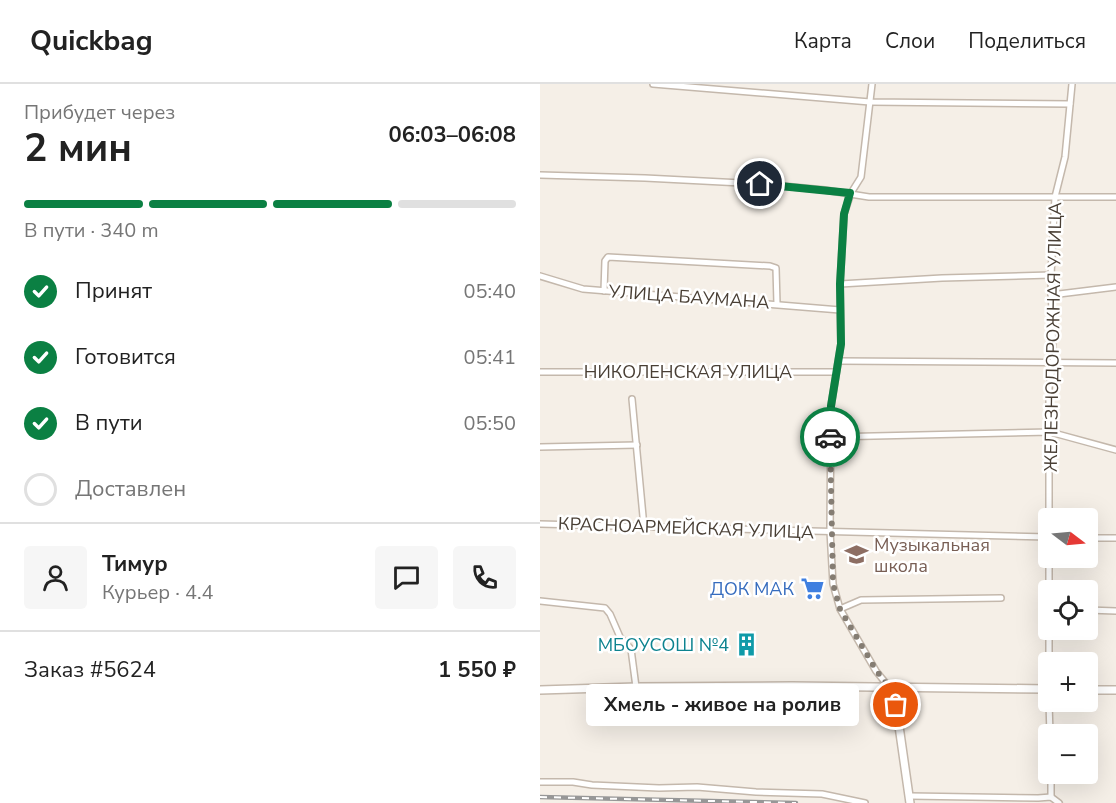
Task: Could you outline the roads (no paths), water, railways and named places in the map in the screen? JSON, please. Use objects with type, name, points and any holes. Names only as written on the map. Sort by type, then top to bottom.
[{"type":"street","points":[[654,84],[870,102],[1070,104]]},
{"type":"street","points":[[872,84],[861,177],[850,193],[844,214],[839,361],[831,406],[830,437],[830,531],[833,584],[840,609],[876,670],[889,687],[896,705],[910,799],[1051,797],[1059,803]]},
{"type":"street","name":"ЖЕЛЕЗНОДОРОЖНАЯ УЛИЦА","points":[[1049,508],[1049,388],[1053,361],[1051,275],[1055,197],[1065,157],[1072,84]]},
{"type":"street","points":[[540,176],[737,183],[869,196],[1116,197]]},
{"type":"street","points":[[604,291],[605,261],[608,257],[770,266],[776,268],[777,304]]},
{"type":"street","points":[[840,284],[1051,275]]},
{"type":"street","name":"УЛИЦА БАУМАНА","points":[[540,276],[583,289],[840,310]]},
{"type":"street","points":[[1052,295],[1116,287]]},
{"type":"street","points":[[839,361],[1116,363]]},
{"type":"street","name":"НИКОЛЕНСКАЯ УЛИЦА","points":[[540,372],[836,372]]},
{"type":"street","points":[[632,399],[644,527]]},
{"type":"street","points":[[830,437],[1050,432],[1116,450]]},
{"type":"street","points":[[540,447],[637,445]]},
{"type":"street","name":"КРАСНОАРМЕЙСКАЯ УЛИЦА","points":[[540,524],[1038,537]]},
{"type":"street","points":[[1098,538],[1116,538]]},
{"type":"street","points":[[840,609],[861,600],[1001,598]]},
{"type":"street","points":[[540,601],[605,608],[620,637],[631,650],[636,687]]},
{"type":"street","points":[[1098,610],[1116,611]]},
{"type":"street","points":[[540,690],[636,687],[1038,689]]},
{"type":"street","points":[[1098,690],[1116,690]]},
{"type":"street","points":[[540,782],[822,794],[865,803]]},
{"type":"street","points":[[1051,784],[1051,797]]},
{"type":"railway","points":[[540,797],[796,803]]},
{"type":"place","name":"Музыкальная школа","points":[[856,555]]},
{"type":"place","name":"ДОК МАК","points":[[812,589]]},
{"type":"place","name":"МБОУСОШ №4","points":[[747,645]]},
{"type":"place","name":"Хмель - живое на ролив","points":[[896,705]]}]
